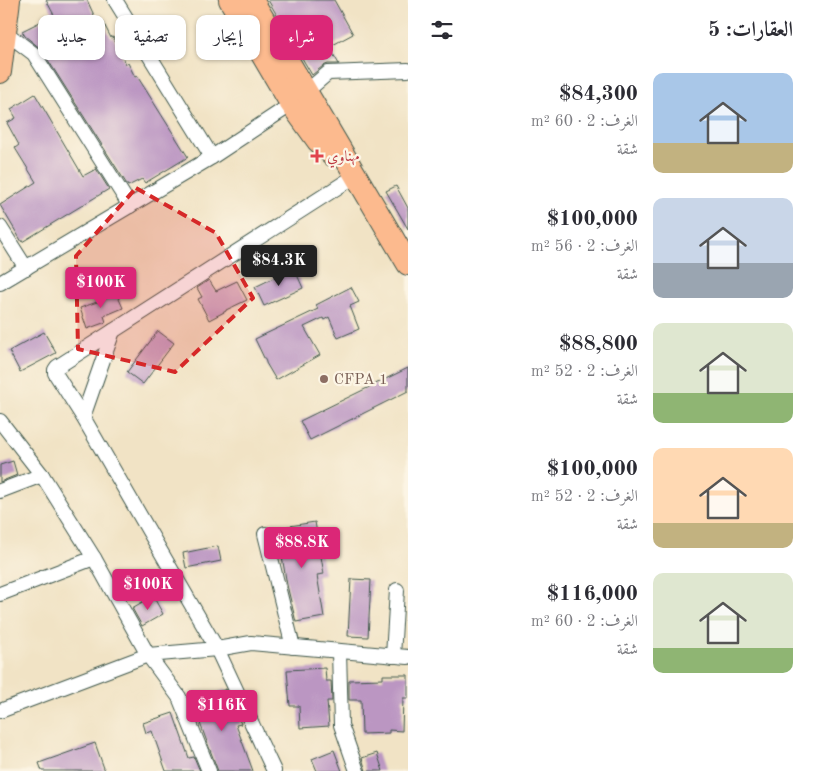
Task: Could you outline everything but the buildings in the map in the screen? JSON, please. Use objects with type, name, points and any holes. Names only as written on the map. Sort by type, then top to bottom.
[{"type":"main road","points":[[0,72],[9,0]]},
{"type":"main road","points":[[230,0],[355,176],[408,264]]},
{"type":"main road","points":[[252,0],[299,99]]},
{"type":"street","points":[[115,0],[212,157]]},
{"type":"street","points":[[5,32],[34,54],[130,206]]},
{"type":"street","points":[[0,283],[212,157],[299,99],[328,73],[408,70]]},
{"type":"street","points":[[274,771],[217,649],[83,417],[55,373],[55,370],[355,176]]},
{"type":"street","points":[[0,227],[26,268]]},
{"type":"street","points":[[83,417],[113,331]]},
{"type":"street","points":[[0,421],[42,475],[94,558],[148,655],[179,697],[209,771]]},
{"type":"street","points":[[0,491],[42,475]]},
{"type":"street","points":[[265,534],[292,647]]},
{"type":"street","points":[[0,594],[94,558]]},
{"type":"street","points":[[393,656],[396,590]]},
{"type":"street","points":[[0,711],[148,655],[252,644],[408,657]]},
{"type":"street","points":[[338,651],[341,725],[357,771]]},
{"type":"highlighted area","points":[[136,188],[216,233],[253,298],[175,372],[78,349],[76,256]]},
{"type":"place","name":"مهناوي","points":[[317,156]]},
{"type":"place","name":"CFPA 1","points":[[324,379]]}]
